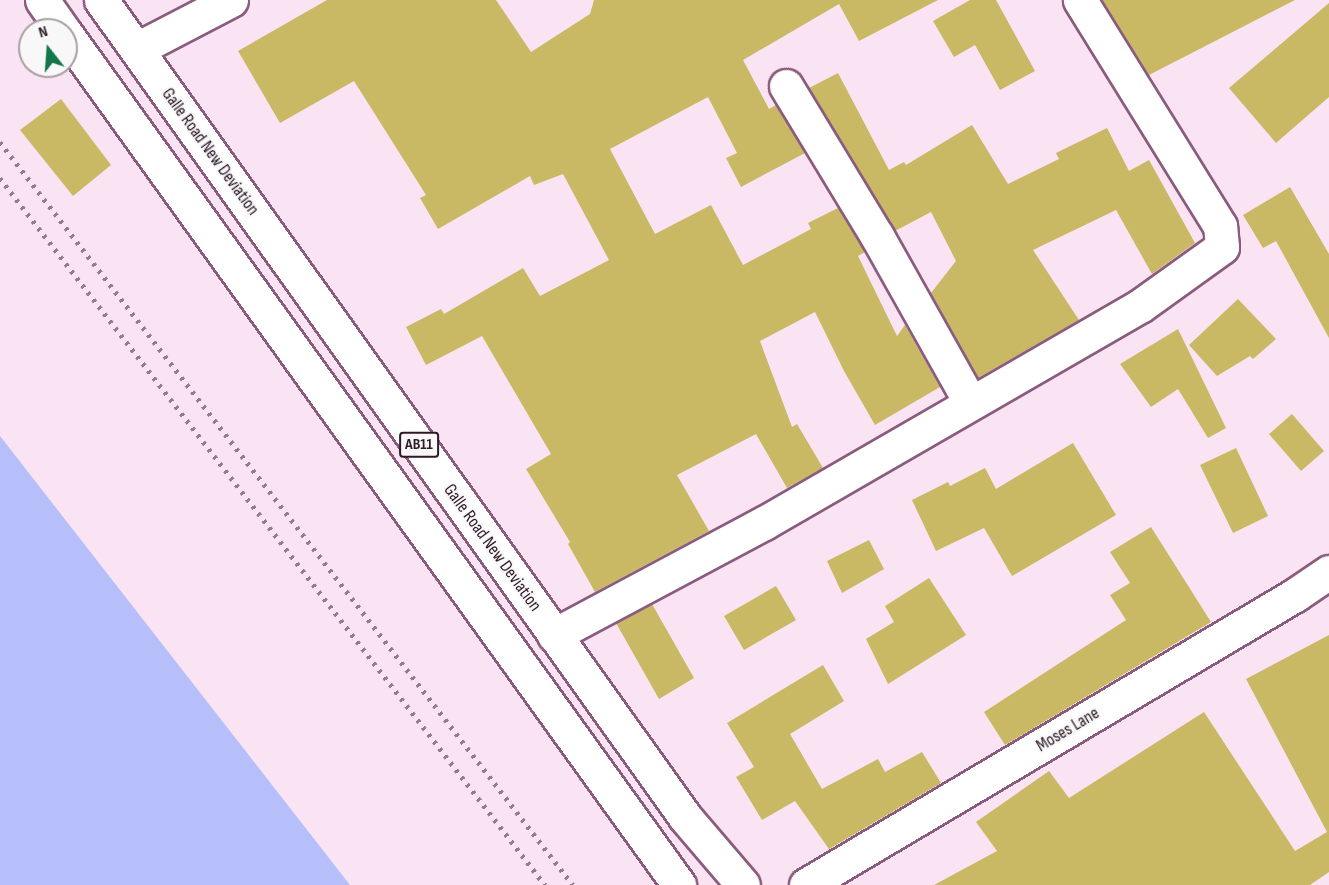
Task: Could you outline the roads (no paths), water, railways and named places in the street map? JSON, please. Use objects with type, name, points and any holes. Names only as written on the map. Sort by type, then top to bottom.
[{"type":"main road","name":"AB11","points":[[42,0],[55,18]]},
{"type":"main road","name":"Galle Road New Deviation","points":[[101,0],[685,817],[743,885]]},
{"type":"main road","points":[[137,50],[231,0]]},
{"type":"main road","points":[[554,634],[765,523],[970,402],[1140,306],[1222,247],[1220,226],[1080,0]]},
{"type":"main road","name":"AB11","points":[[78,50],[679,885]]},
{"type":"main road","points":[[786,86],[877,236],[970,402]]},
{"type":"main road","name":"Moses Lane","points":[[806,885],[1295,595],[1329,572]]},
{"type":"water","points":[[0,436],[350,885],[0,885]]},
{"type":"railway","points":[[0,142],[573,885]]},
{"type":"railway","points":[[0,178],[545,885]]}]
